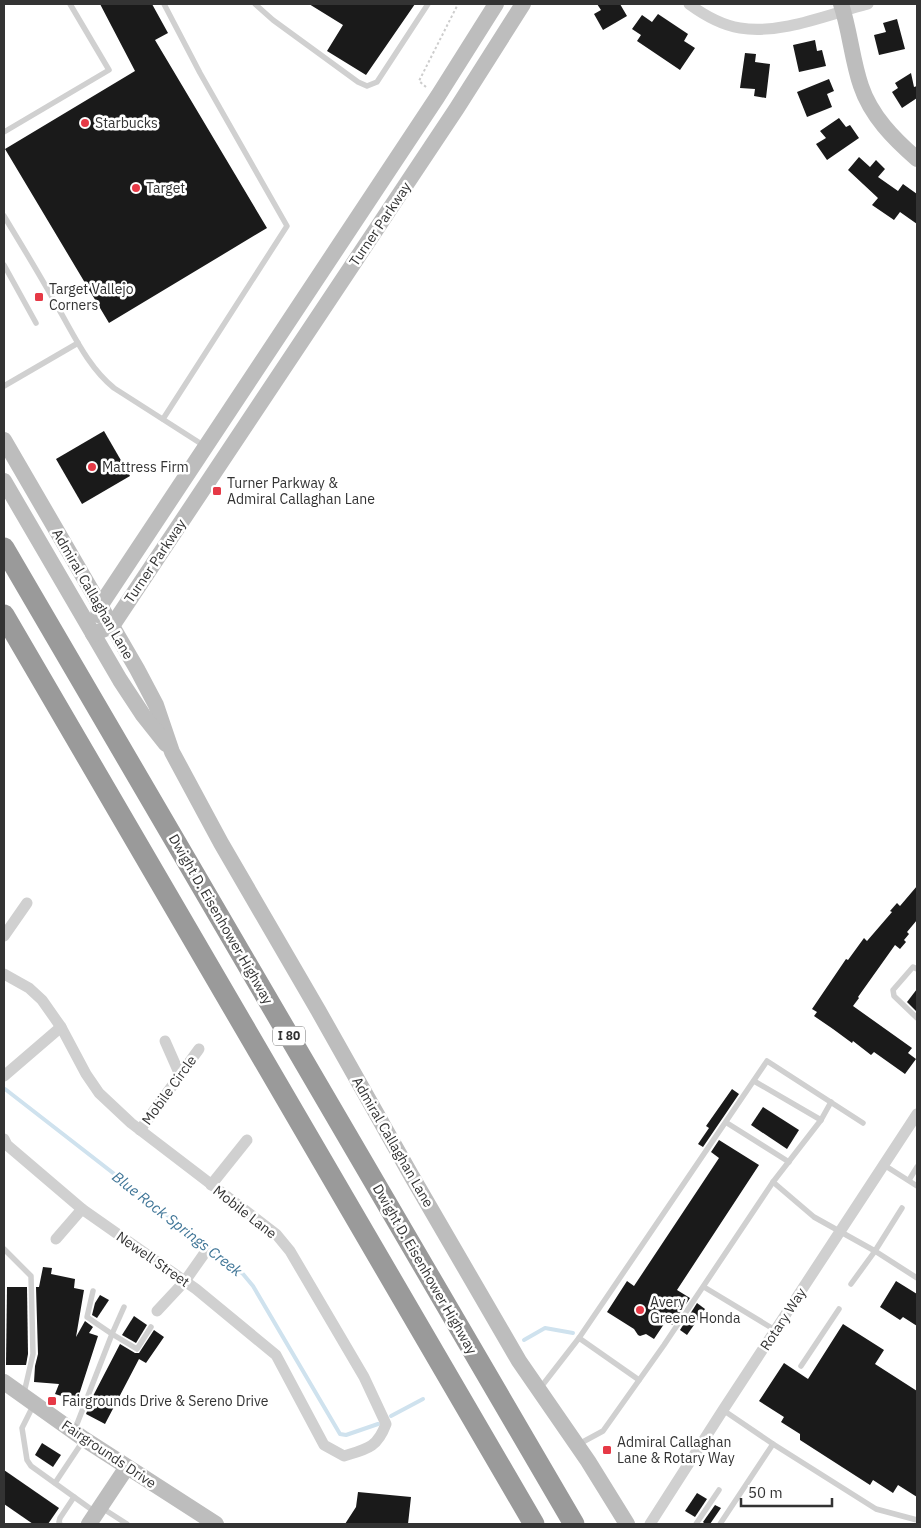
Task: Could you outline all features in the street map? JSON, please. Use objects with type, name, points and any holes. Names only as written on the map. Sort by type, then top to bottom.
[{"type":"highway","name":"Dwight D. Eisenhower Highway","points":[[4,548],[574,1524]]},
{"type":"highway","name":"I 80","points":[[4,615],[534,1524]]},
{"type":"main road","name":"Turner Parkway","points":[[93,634],[100,606],[438,96],[496,4]]},
{"type":"main road","name":"Turner Parkway","points":[[112,626],[457,108],[523,4]]},
{"type":"main road","points":[[842,7],[861,86],[868,103],[886,130],[917,159]]},
{"type":"main road","name":"Admiral Callaghan Lane","points":[[4,440],[147,686],[164,725],[172,752]]},
{"type":"main road","name":"Admiral Callaghan Lane","points":[[4,481],[93,634],[143,715],[172,752],[225,850],[519,1361],[577,1445],[627,1524]]},
{"type":"main road","points":[[93,634],[112,626]]},
{"type":"main road","name":"Fairgrounds Drive","points":[[4,1382],[79,1435],[216,1524]]},
{"type":"main road","points":[[96,1515],[127,1467]]},
{"type":"street","points":[[688,4],[722,23],[755,30],[781,28],[842,7],[868,4]]},
{"type":"street","points":[[4,936],[26,904]]},
{"type":"street","name":"Mobile Lane","points":[[4,974],[29,988],[42,1000],[61,1026],[86,1074],[99,1093],[140,1130],[276,1234],[290,1252],[364,1377],[386,1424],[382,1436],[369,1448],[344,1456],[324,1445],[293,1386]]},
{"type":"street","points":[[4,1076],[61,1026]]},
{"type":"street","points":[[165,1041],[180,1075]]},
{"type":"street","name":"Mobile Circle","points":[[140,1130],[198,1049]]},
{"type":"street","name":"Rotary Way","points":[[650,1524],[917,1114]]},
{"type":"street","name":"Newell Street","points":[[4,1139],[7,1145],[82,1209],[185,1281],[257,1338],[276,1355],[293,1386]]},
{"type":"street","points":[[211,1185],[247,1140]]},
{"type":"street","points":[[56,1239],[82,1209]]},
{"type":"street","points":[[157,1312],[185,1281],[204,1254]]},
{"type":"lane","points":[[4,132],[109,70],[70,4]]},
{"type":"lane","points":[[163,419],[287,226],[200,73],[164,4]]},
{"type":"lane","points":[[255,4],[273,20],[342,71],[367,86],[378,82],[428,4]]},
{"type":"lane","points":[[4,216],[78,343],[104,381],[205,446]]},
{"type":"lane","points":[[4,266],[36,323]]},
{"type":"lane","points":[[4,386],[78,343]]},
{"type":"lane","points":[[917,968],[913,967],[893,990],[894,996],[917,1018]]},
{"type":"lane","points":[[539,1389],[579,1338],[727,1123],[767,1061],[863,1123]]},
{"type":"lane","points":[[754,1081],[820,1120]]},
{"type":"lane","points":[[577,1445],[603,1431],[704,1287],[773,1182],[820,1120],[831,1102]]},
{"type":"lane","points":[[727,1123],[789,1162]]},
{"type":"lane","points":[[884,1165],[917,1186]]},
{"type":"lane","points":[[909,1180],[917,1167]]},
{"type":"lane","points":[[773,1182],[814,1217],[875,1251],[917,1278]]},
{"type":"lane","points":[[851,1284],[875,1251],[902,1208]]},
{"type":"lane","points":[[4,1249],[31,1276],[33,1354],[29,1399],[22,1428],[27,1460],[31,1466],[96,1515],[127,1524]]},
{"type":"lane","points":[[704,1287],[775,1330]]},
{"type":"lane","points":[[93,1290],[87,1317],[112,1334],[137,1348],[151,1327]]},
{"type":"lane","points":[[55,1483],[79,1435],[112,1334],[124,1307]]},
{"type":"lane","points":[[801,1366],[839,1308]]},
{"type":"lane","points":[[579,1338],[639,1380]]},
{"type":"lane","points":[[723,1410],[876,1509],[917,1520]]},
{"type":"lane","points":[[720,1524],[773,1444]]},
{"type":"lane","points":[[696,1524],[719,1490]]},
{"type":"lane","points":[[60,1524],[60,1518],[74,1497]]},
{"type":"path","points":[[438,96],[419,81],[458,4]]},
{"type":"building","name":"Target","points":[[100,4],[152,4],[168,33],[155,40],[267,228],[109,323],[5,149],[135,71]]},
{"type":"building","points":[[309,4],[415,4],[366,75],[327,51],[343,25]]},
{"type":"building","points":[[597,4],[620,4],[627,16],[603,30],[594,14],[601,10]]},
{"type":"building","points":[[658,14],[688,34],[684,41],[695,48],[680,70],[637,41],[641,35],[632,29],[642,15],[652,22]]},
{"type":"building","points":[[897,19],[905,49],[879,55],[874,35],[886,32],[883,23]]},
{"type":"building","points":[[815,40],[817,51],[822,50],[826,66],[799,72],[793,45]]},
{"type":"building","points":[[745,53],[756,54],[755,62],[770,64],[766,98],[754,96],[755,89],[740,88]]},
{"type":"building","points":[[911,73],[914,87],[917,86],[917,98],[902,108],[892,92],[898,88],[895,83]]},
{"type":"building","points":[[829,79],[834,91],[827,94],[832,107],[807,117],[797,92]]},
{"type":"building","points":[[839,118],[846,127],[850,125],[859,138],[827,160],[816,144],[826,138],[820,131]]},
{"type":"building","points":[[859,157],[870,167],[876,160],[885,169],[878,177],[898,191],[903,184],[917,194],[917,224],[900,212],[894,220],[872,205],[878,198],[848,170]]},
{"type":"building","points":[[104,431],[130,476],[82,504],[56,459]]},
{"type":"building","points":[[917,886],[917,920],[907,932],[909,934],[904,940],[906,942],[900,949],[895,945],[853,1006],[912,1048],[908,1053],[916,1059],[905,1074],[874,1052],[871,1055],[853,1041],[852,1043],[814,1016],[817,1012],[812,1009],[846,959],[848,960],[864,938],[867,941],[892,912],[890,911],[897,903],[900,906]]},
{"type":"building","points":[[917,989],[917,1012],[907,1002]]},
{"type":"building","points":[[732,1089],[739,1094],[703,1147],[698,1144],[709,1128],[706,1126]]},
{"type":"building","points":[[763,1107],[799,1130],[787,1149],[751,1125]]},
{"type":"building","points":[[719,1140],[759,1165],[677,1290],[690,1298],[672,1325],[666,1321],[654,1339],[646,1334],[640,1336],[634,1329],[607,1312],[627,1281],[634,1286],[719,1158],[711,1152]]},
{"type":"building","points":[[43,1267],[52,1268],[51,1274],[75,1279],[74,1288],[84,1290],[76,1337],[85,1321],[93,1327],[89,1333],[98,1336],[77,1401],[55,1394],[59,1384],[34,1382],[38,1354],[36,1287],[39,1287]]},
{"type":"building","points":[[896,1281],[917,1294],[917,1326],[903,1317],[900,1320],[880,1307]]},
{"type":"building","points":[[7,1287],[27,1287],[28,1354],[26,1365],[6,1365]]},
{"type":"building","points":[[100,1295],[109,1300],[97,1318],[92,1315],[95,1303]]},
{"type":"building","points":[[697,1303],[705,1309],[687,1335],[680,1330]]},
{"type":"building","points":[[134,1316],[147,1325],[136,1343],[122,1335]]},
{"type":"building","points":[[843,1324],[884,1350],[875,1364],[917,1391],[917,1497],[898,1485],[893,1493],[873,1480],[870,1485],[800,1440],[800,1434],[781,1422],[784,1417],[759,1401],[784,1363],[808,1379]]},
{"type":"building","points":[[154,1330],[164,1337],[146,1363],[139,1359],[105,1424],[86,1414],[93,1396],[120,1344],[135,1353],[139,1353]]},
{"type":"building","points":[[42,1443],[61,1455],[53,1467],[35,1455]]},
{"type":"building","points":[[4,1470],[59,1508],[48,1524],[33,1524],[4,1504]]},
{"type":"building","points":[[358,1492],[411,1497],[408,1524],[345,1524],[356,1507]]},
{"type":"building","points":[[697,1493],[707,1499],[695,1517],[685,1511]]},
{"type":"building","points":[[715,1505],[721,1508],[710,1524],[705,1524],[703,1522]]},
{"type":"waterway","name":"Blue Rock Springs Creek","points":[[5,1089],[243,1274],[253,1286],[340,1434],[346,1435],[378,1424]]},
{"type":"waterway","points":[[524,1340],[545,1328],[573,1333]]},
{"type":"waterway","points":[[391,1416],[423,1399]]},
{"type":"place","name":"Starbucks","points":[[85,123]]},
{"type":"place","name":"Target","points":[[136,188]]},
{"type":"place","name":"Target Vallejo Corners","points":[[39,297]]},
{"type":"place","name":"Mattress Firm","points":[[92,467]]},
{"type":"place","name":"Turner Parkway & Admiral Callaghan Lane","points":[[217,491]]},
{"type":"place","name":"Avery Greene Honda","points":[[640,1310]]},
{"type":"place","name":"Fairgrounds Drive & Sereno Drive","points":[[52,1401]]},
{"type":"place","name":"Admiral Callaghan Lane & Rotary Way","points":[[607,1450]]}]
